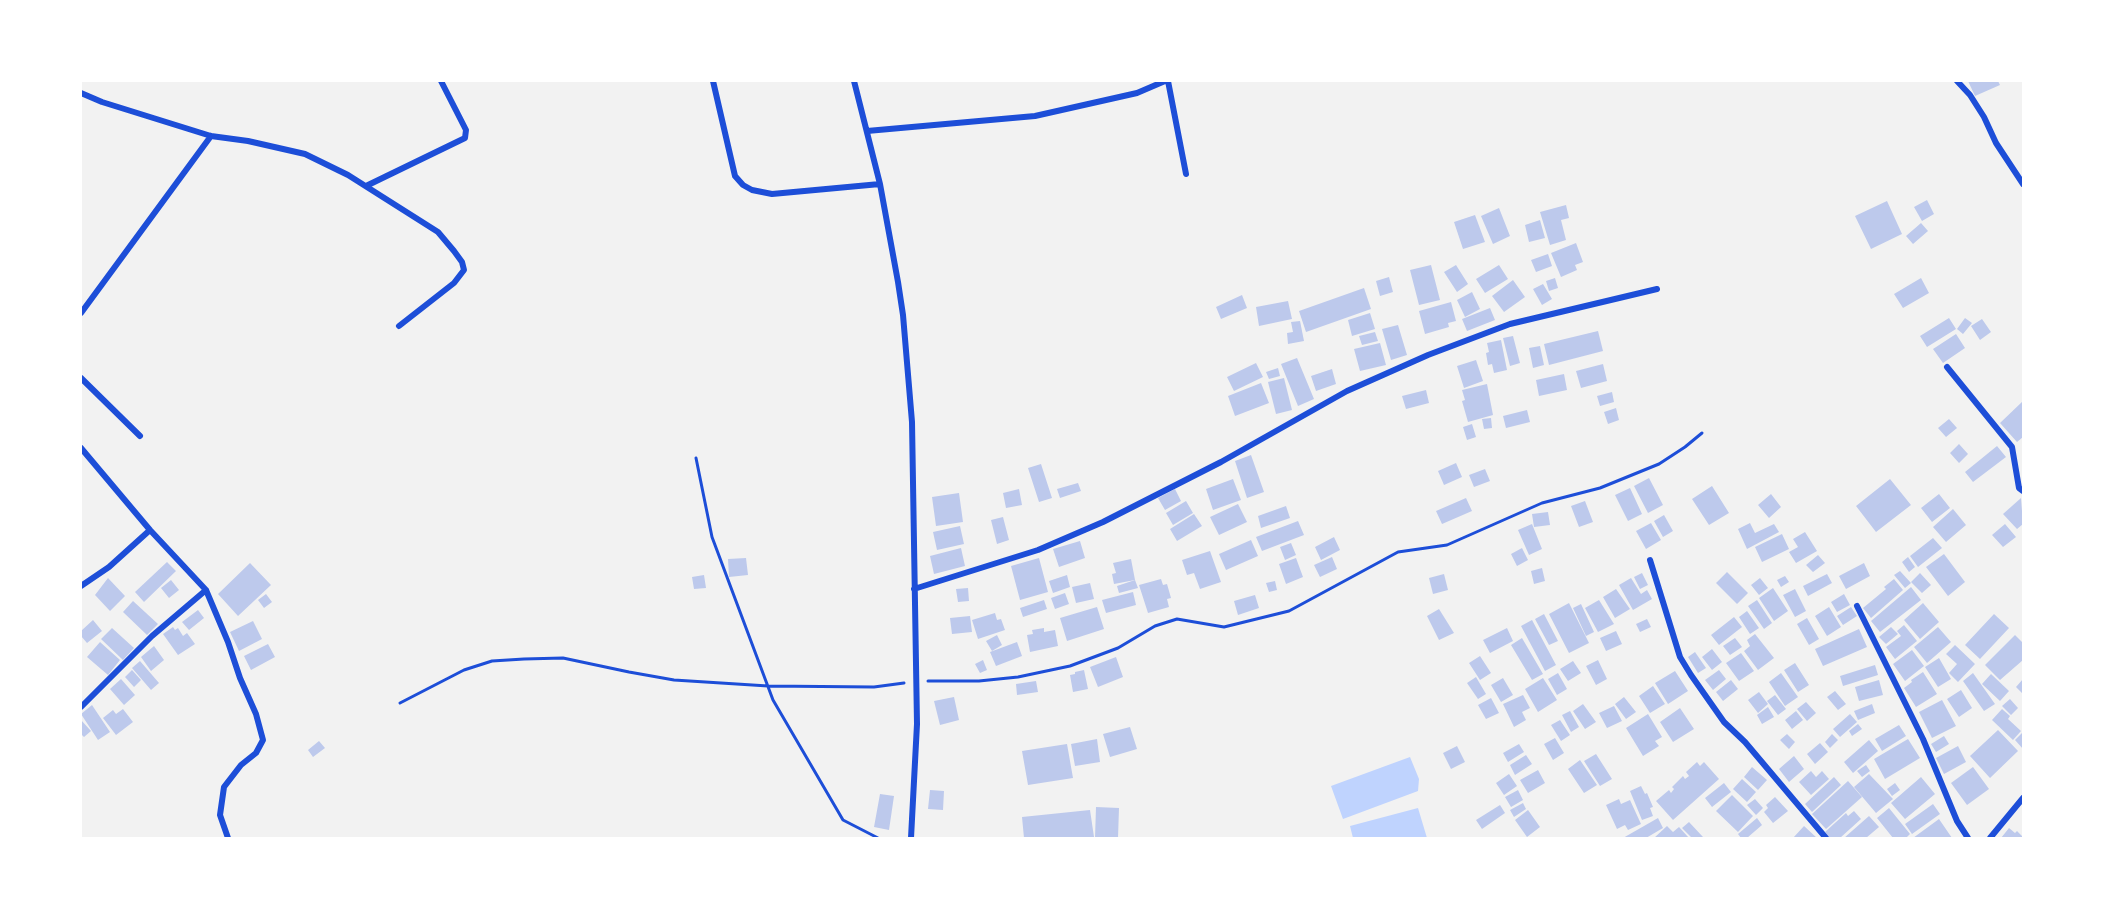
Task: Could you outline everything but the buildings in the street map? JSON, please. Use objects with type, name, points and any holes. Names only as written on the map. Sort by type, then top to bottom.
[{"type":"street","points":[[366,186],[465,138],[466,130],[441,81]]},
{"type":"street","points":[[713,81],[735,176],[743,185],[752,190],[772,194],[880,184]]},
{"type":"street","points":[[854,81],[880,184],[903,315],[912,422],[917,724],[911,838]]},
{"type":"street","points":[[867,131],[1035,116],[1137,93],[1166,81],[1186,174]]},
{"type":"street","points":[[1957,81],[1971,95],[1996,143],[2023,184]]},
{"type":"street","points":[[81,93],[102,102],[211,136],[248,141],[305,154],[348,175],[438,232],[462,262],[464,270],[454,284],[399,326]]},
{"type":"street","points":[[81,313],[211,136]]},
{"type":"street","points":[[914,588],[1038,550],[1103,522],[1221,462],[1347,391],[1428,355],[1510,324],[1657,289]]},
{"type":"street","points":[[1947,367],[2012,447],[2019,488],[2023,491]]},
{"type":"street","points":[[81,378],[140,436]]},
{"type":"street","points":[[81,448],[150,530],[206,590],[228,642],[263,740],[256,753],[241,765],[224,787],[220,815],[228,838]]},
{"type":"street","points":[[81,586],[109,567],[150,530]]},
{"type":"street","points":[[1650,560],[1680,657],[1690,675],[1724,722],[1745,742],[1826,838]]},
{"type":"street","points":[[81,707],[152,636],[206,590]]},
{"type":"street","points":[[1857,606],[1923,739],[1957,821],[1968,838]]},
{"type":"street","points":[[1990,838],[2023,798]]},
{"type":"path","points":[[400,703],[464,670],[492,660],[524,658],[563,658],[674,680],[768,686],[873,687],[917,681],[979,681],[1018,677],[1089,661],[1118,648],[1155,626],[1177,619],[1224,627],[1289,611],[1398,552],[1447,545],[1542,503],[1600,488],[1659,464],[1702,433]]},
{"type":"path","points":[[696,458],[712,537],[773,700],[843,820],[878,838]]},
{"type":"water","points":[[1410,757],[1419,779],[1418,791],[1343,819],[1331,786]]},
{"type":"water","points":[[1418,808],[1427,838],[1353,838],[1350,826]]}]
